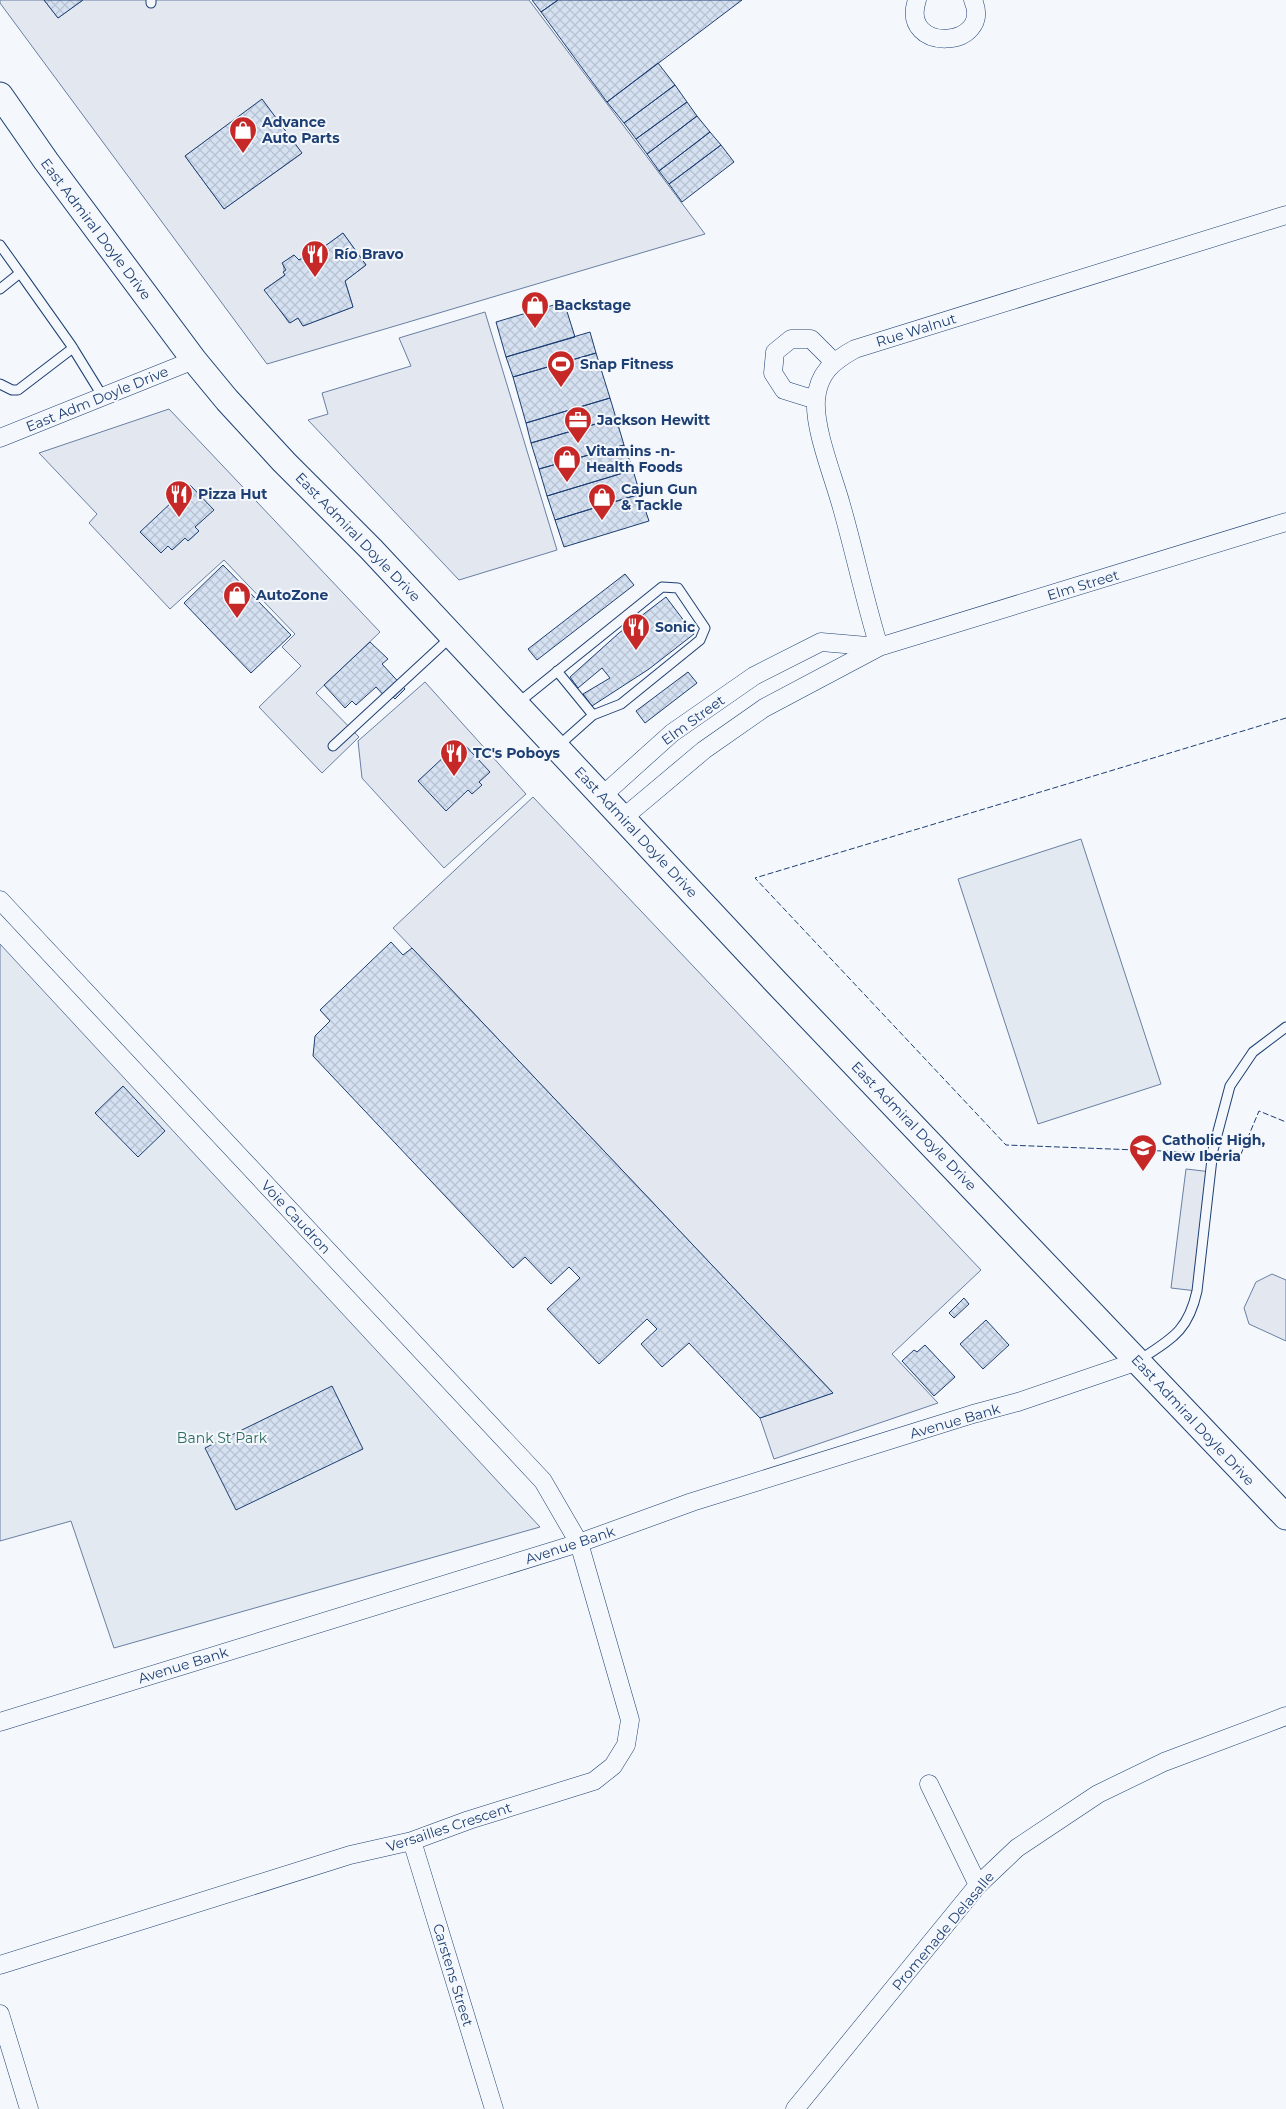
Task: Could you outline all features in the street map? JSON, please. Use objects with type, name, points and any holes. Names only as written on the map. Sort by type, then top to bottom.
[{"type":"main road","name":"East Admiral Doyle Drive","points":[[0,95],[46,162],[194,360],[284,462],[372,549],[622,818],[1286,1517]]},
{"type":"street","points":[[918,0],[916,6],[917,20],[922,29],[934,38],[944,40],[959,37],[968,31],[974,19],[978,1]]},
{"type":"street","name":"Rue Walnut","points":[[879,648],[820,429],[816,400],[822,376],[834,361],[855,349],[1286,215]]},
{"type":"street","points":[[816,400],[784,390],[773,373],[775,352],[790,339],[811,339],[834,361]]},
{"type":"street","name":"East Adm Doyle Drive","points":[[0,438],[194,360]]},
{"type":"street","name":"Elm Street","points":[[622,818],[704,750],[764,708],[879,648],[1286,522]]},
{"type":"street","name":"Elm Street","points":[[602,796],[672,733],[754,676],[821,642],[879,648]]},
{"type":"street","name":"Voie Caudron","points":[[0,900],[543,1481],[579,1543]]},
{"type":"street","name":"Avenue Bank","points":[[0,1722],[579,1543],[692,1502],[1018,1402],[1138,1361]]},
{"type":"street","name":"Versailles Crescent","points":[[0,1965],[350,1856],[412,1841],[469,1820],[594,1781],[613,1766],[626,1745],[630,1720],[579,1543]]},
{"type":"street","name":"Promenade Delasalle","points":[[794,2109],[978,1885],[1030,1838],[1098,1794],[1164,1762],[1286,1716]]},
{"type":"street","points":[[928,1784],[978,1885]]},
{"type":"street","name":"Carstens Street","points":[[412,1841],[494,2109]]},
{"type":"street","points":[[0,2014],[29,2109]]},
{"type":"lane","points":[[0,245],[73,348],[103,397]]},
{"type":"lane","points":[[0,289],[20,272]]},
{"type":"lane","points":[[0,384],[12,390],[18,390],[73,348]]},
{"type":"lane","points":[[517,705],[662,587],[678,588],[705,628],[700,640],[621,704],[593,715],[556,747]]},
{"type":"lane","points":[[333,746],[452,635]]},
{"type":"lane","points":[[557,671],[593,715]]},
{"type":"lane","points":[[1138,1361],[1176,1335],[1193,1312],[1198,1291],[1213,1150],[1230,1086],[1252,1052],[1286,1027]]},
{"type":"green space","points":[[1081,839],[1161,1084],[1038,1124],[958,879]]},
{"type":"green space","name":"Bank St Park","points":[[0,944],[540,1527],[114,1648],[71,1521],[0,1541]]},
{"type":"shaded area","points":[[0,0],[44,0],[58,18],[83,0],[529,0],[705,234],[267,364],[0,3]],"holes":[[[262,100],[301,154],[224,209],[185,156]],[[343,233],[366,265],[345,281],[353,307],[303,326],[298,318],[289,323],[265,289],[285,275],[283,263],[294,255],[299,260],[303,258],[306,260]]]},
{"type":"shaded area","points":[[485,312],[557,550],[459,580],[308,420],[328,414],[322,393],[411,366],[399,338]]},
{"type":"shaded area","points":[[169,409],[380,632],[316,693],[359,737],[322,773],[259,707],[301,666],[282,647],[295,634],[224,560],[170,609],[89,523],[97,514],[39,453]],"holes":[[[190,485],[213,510],[195,527],[199,531],[188,541],[185,538],[172,550],[168,546],[161,553],[141,532]]]},
{"type":"shaded area","points":[[425,682],[526,794],[444,868],[362,778],[358,741]]},
{"type":"shaded area","points":[[533,797],[981,1270],[892,1354],[938,1403],[774,1459],[760,1418],[833,1393],[393,928]]},
{"type":"shaded area","points":[[1186,1169],[1212,1172],[1197,1291],[1171,1288]]},
{"type":"shaded area","points":[[1272,1274],[1286,1280],[1286,1341],[1249,1324],[1244,1308],[1256,1282]]},
{"type":"building","points":[[44,0],[83,0],[58,18]]},
{"type":"building","points":[[532,0],[558,0],[541,12]]},
{"type":"building","points":[[558,0],[742,0],[607,102],[541,12]]},
{"type":"building","points":[[658,63],[675,85],[624,123],[607,102]]},
{"type":"building","points":[[675,85],[687,102],[636,139],[624,123]]},
{"type":"building","name":"Advance Auto Parts","points":[[262,99],[302,153],[224,209],[185,156]]},
{"type":"building","points":[[687,102],[697,116],[647,154],[636,139]]},
{"type":"building","points":[[697,116],[710,132],[659,171],[647,154]]},
{"type":"building","points":[[710,132],[721,145],[669,184],[659,171]]},
{"type":"building","points":[[721,145],[734,162],[682,202],[669,184]]},
{"type":"building","name":"Río Bravo","points":[[343,233],[366,265],[345,281],[353,307],[303,326],[298,318],[290,323],[264,290],[285,275],[283,272],[286,270],[282,263],[294,255],[299,260],[303,258],[306,260]]},
{"type":"building","name":"Backstage","points":[[564,302],[575,337],[506,357],[496,322]]},
{"type":"building","points":[[590,332],[596,353],[513,377],[506,357]]},
{"type":"building","name":"Snap Fitness","points":[[596,353],[610,398],[526,423],[513,377]]},
{"type":"building","points":[[610,398],[616,418],[531,443],[526,423]]},
{"type":"building","name":"Jackson Hewitt","points":[[616,418],[624,445],[539,469],[531,443]]},
{"type":"building","name":"Vitamins -n- Health Foods","points":[[624,445],[633,470],[547,496],[539,469]]},
{"type":"building","points":[[633,470],[640,494],[555,520],[547,496]]},
{"type":"building","name":"Pizza Hut","points":[[190,485],[214,510],[195,527],[199,531],[188,541],[185,538],[172,550],[168,546],[161,553],[140,532]]},
{"type":"building","name":"Cajun Gun & Tackle","points":[[640,494],[649,521],[564,547],[555,520]]},
{"type":"building","name":"AutoZone","points":[[223,565],[291,635],[251,673],[184,603]]},
{"type":"building","name":"Sonic","points":[[625,574],[634,585],[537,660],[528,649]]},
{"type":"building","name":"Sonic","points":[[666,597],[694,634],[649,669],[592,706],[583,694],[610,678],[602,668],[578,688],[570,677],[619,633]]},
{"type":"building","points":[[370,642],[388,659],[382,664],[405,689],[395,699],[392,696],[388,700],[376,687],[356,705],[352,701],[345,708],[324,685]]},
{"type":"building","name":"Sonic","points":[[688,672],[697,683],[645,723],[636,711]]},
{"type":"building","name":"TC's Poboys","points":[[461,741],[490,772],[479,782],[482,785],[472,794],[468,790],[446,811],[418,781]]},
{"type":"building","points":[[391,942],[403,955],[412,948],[833,1393],[760,1418],[689,1343],[662,1367],[641,1344],[657,1329],[647,1319],[599,1364],[547,1309],[580,1278],[569,1267],[551,1284],[525,1257],[513,1268],[313,1056],[315,1036],[330,1021],[320,1010]]},
{"type":"building","points":[[123,1086],[165,1131],[138,1157],[95,1113]]},
{"type":"building","points":[[964,1298],[969,1304],[954,1318],[949,1313]]},
{"type":"building","points":[[986,1320],[1009,1345],[983,1369],[960,1344]]},
{"type":"building","points":[[925,1345],[955,1377],[934,1396],[902,1361],[914,1350],[917,1352]]},
{"type":"building","points":[[332,1386],[363,1449],[236,1510],[205,1448]]},
{"type":"fence","points":[[1286,718],[755,878],[1006,1145],[1241,1154],[1259,1111],[1286,1122]]},
{"type":"place","name":"Advance Auto Parts","points":[[243,154]]},
{"type":"place","name":"Río Bravo","points":[[315,278]]},
{"type":"place","name":"Backstage","points":[[535,329]]},
{"type":"place","name":"Snap Fitness","points":[[561,388]]},
{"type":"place","name":"Jackson Hewitt","points":[[578,444]]},
{"type":"place","name":"Vitamins -n- Health Foods","points":[[567,483]]},
{"type":"place","name":"Pizza Hut","points":[[179,518]]},
{"type":"place","name":"Cajun Gun & Tackle","points":[[602,521]]},
{"type":"place","name":"AutoZone","points":[[237,619]]},
{"type":"place","name":"Sonic","points":[[636,651]]},
{"type":"place","name":"TC's Poboys","points":[[454,777]]},
{"type":"place","name":"Catholic High, New Iberia","points":[[1143,1172]]}]
